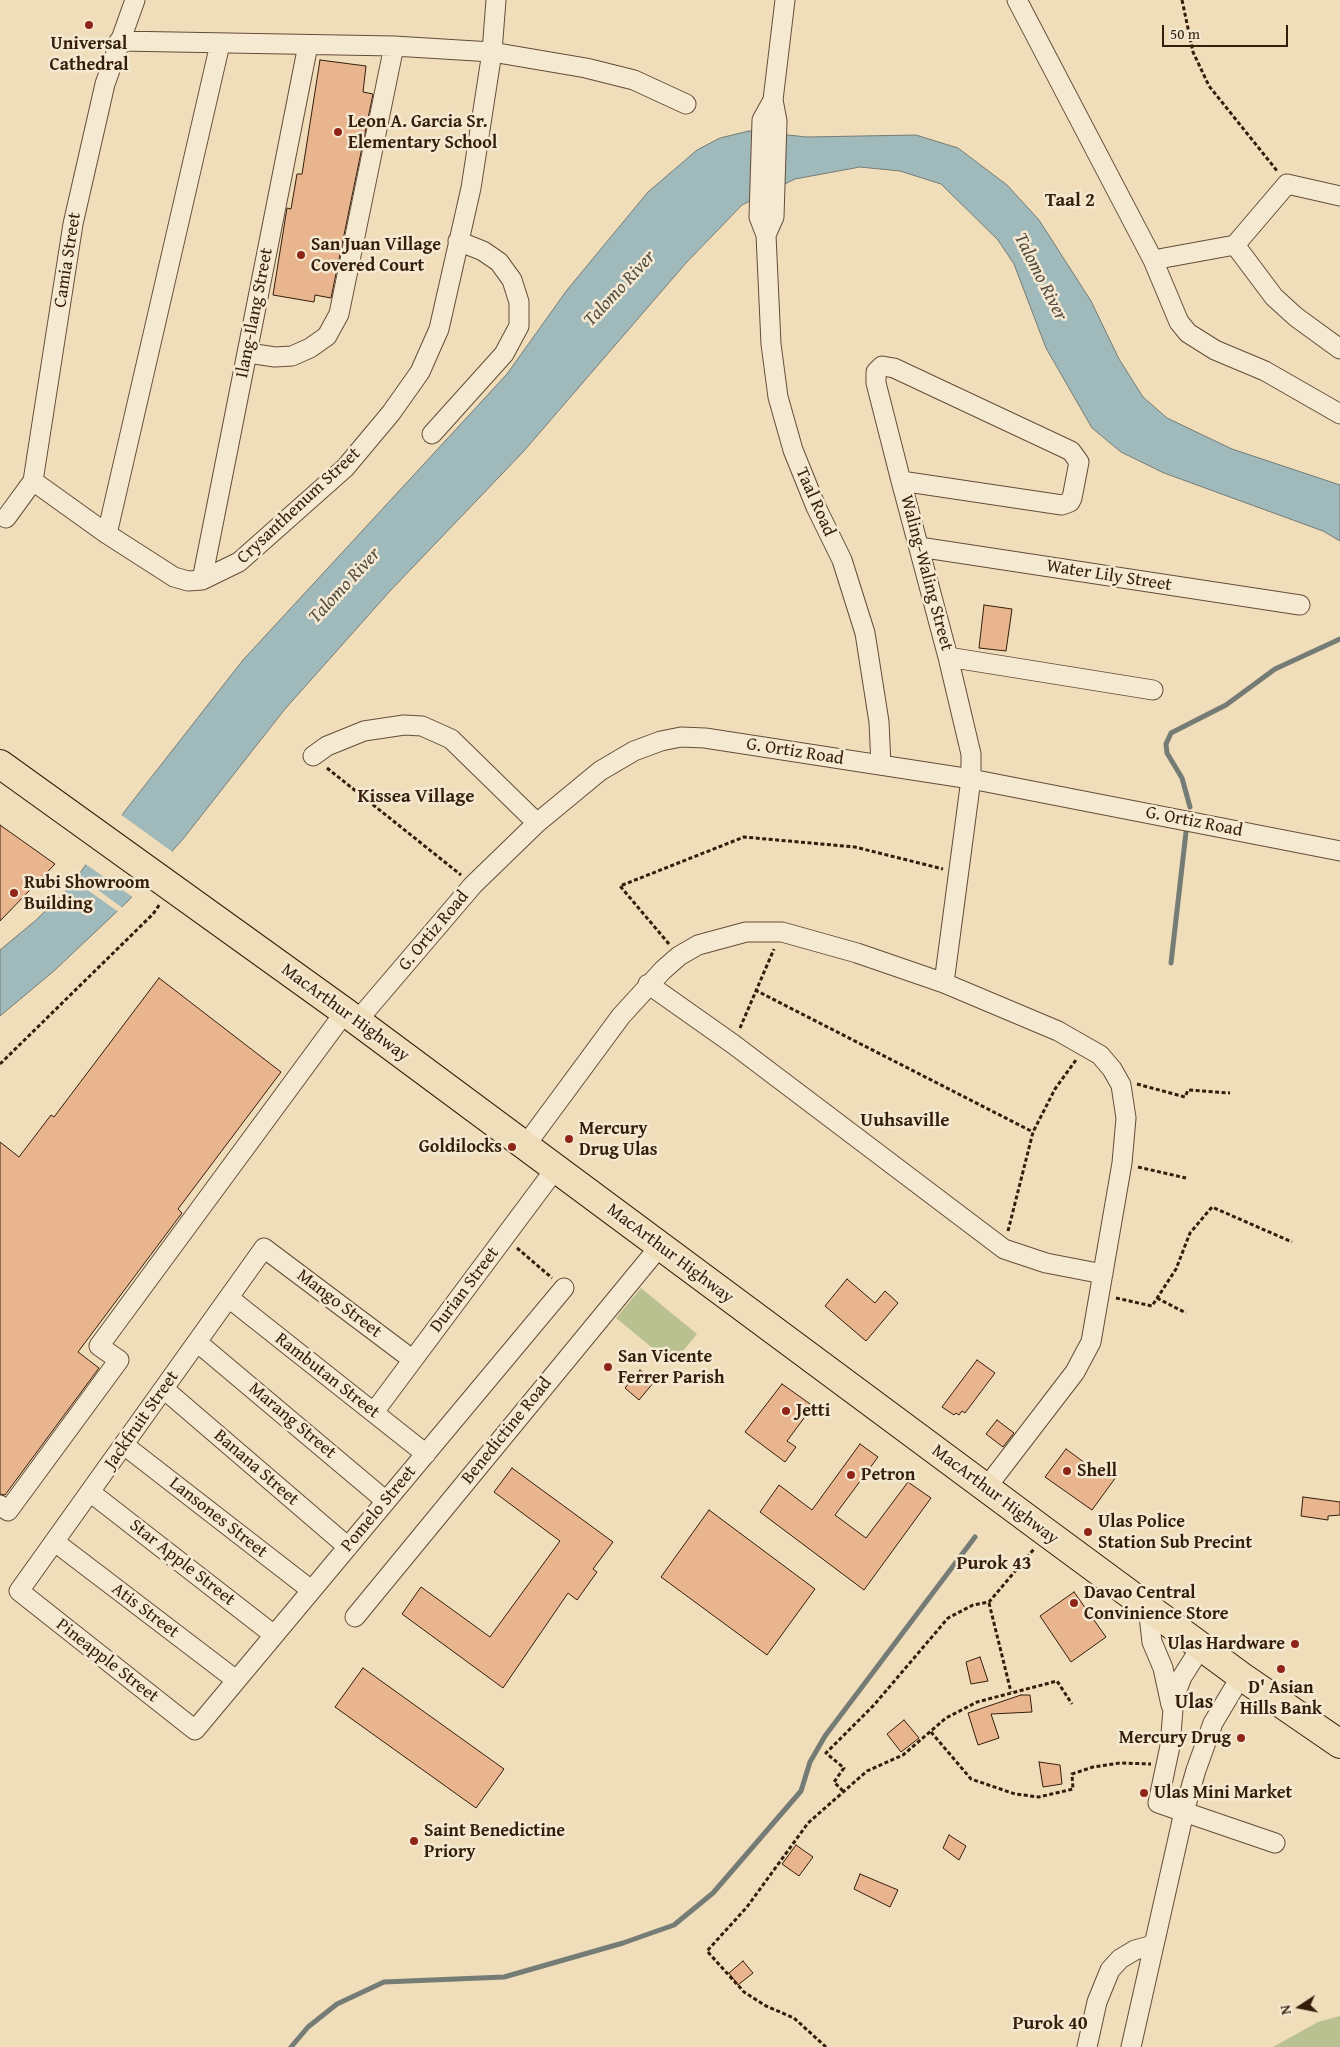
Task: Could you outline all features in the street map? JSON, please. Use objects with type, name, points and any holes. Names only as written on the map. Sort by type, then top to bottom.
[{"type":"highway","name":"MacArthur Highway","points":[[0,764],[351,1016],[1241,1676],[1340,1744]]},
{"type":"street","name":"Camia Street","points":[[6,518],[33,480],[73,224],[104,84],[135,0]]},
{"type":"street","name":"Crysanthenum Street","points":[[33,480],[107,534],[174,578],[188,581],[202,580],[239,562],[345,468],[391,413],[420,372],[439,329],[471,188],[492,52],[496,0]]},
{"type":"street","name":"Taal Road","points":[[785,0],[769,120],[766,235],[771,344],[778,396],[793,450],[816,507],[842,560],[865,633],[879,722],[881,765]]},
{"type":"street","points":[[1017,0],[1154,260],[1172,309],[1188,333],[1215,350],[1265,371],[1340,414]]},
{"type":"street","points":[[119,41],[394,46],[492,52],[586,68],[634,80],[686,104]]},
{"type":"street","points":[[107,534],[220,44]]},
{"type":"street","name":"Ilang-Ilang Street","points":[[202,580],[308,45]]},
{"type":"street","points":[[248,353],[275,357],[292,356],[310,348],[327,336],[339,314],[394,46]]},
{"type":"street","points":[[1154,260],[1235,245],[1287,184],[1340,196]]},
{"type":"street","points":[[432,434],[504,354],[519,326],[519,302],[512,280],[499,262],[484,251],[458,241]]},
{"type":"street","points":[[1235,245],[1274,297],[1296,317],[1340,348]]},
{"type":"street","name":"Waling-Waling Street","points":[[901,481],[1062,505],[1070,502],[1072,498],[1079,462],[1071,451],[894,368],[882,366],[878,368],[876,383],[901,481],[948,657],[969,740],[972,767],[944,983]]},
{"type":"street","name":"Water Lily Street","points":[[919,546],[1300,604]]},
{"type":"street","points":[[948,657],[1153,690]]},
{"type":"street","points":[[313,756],[327,746],[364,731],[404,725],[422,726],[452,739],[537,823]]},
{"type":"street","name":"G. Ortiz Road","points":[[0,1505],[8,1511],[119,1360],[99,1346],[351,1016],[473,885],[537,823],[600,771],[634,751],[675,738],[705,738],[971,779],[1340,850]]},
{"type":"street","points":[[525,1146],[621,1016],[648,984],[679,956],[698,945],[730,934],[764,931],[782,932],[858,953],[944,983],[1058,1031],[1100,1055],[1112,1069],[1121,1085],[1126,1118],[1122,1163],[1102,1274],[1095,1327],[1084,1357],[1063,1388],[986,1488]]},
{"type":"street","points":[[648,984],[733,1044],[978,1232],[1004,1249],[1046,1263],[1102,1274]]},
{"type":"street","name":"Durian Street","points":[[374,1412],[556,1168]]},
{"type":"street","name":"Benedictine Road","points":[[356,1617],[660,1246]]},
{"type":"street","name":"Mango Street","points":[[264,1248],[413,1360]]},
{"type":"street","name":"Jackfruit Street","points":[[19,1592],[264,1248]]},
{"type":"street","name":"Pomelo Street","points":[[195,1730],[564,1288]]},
{"type":"street","name":"Rambutan Street","points":[[229,1298],[426,1454]]},
{"type":"street","name":"Marang Street","points":[[197,1342],[386,1501]]},
{"type":"street","name":"Banana Street","points":[[164,1389],[348,1546]]},
{"type":"street","name":"Lansones Street","points":[[124,1445],[311,1590]]},
{"type":"street","name":"Star Apple Street","points":[[90,1492],[274,1634]]},
{"type":"street","name":"Atis Street","points":[[55,1542],[236,1680]]},
{"type":"street","name":"Pineapple Street","points":[[19,1592],[195,1730]]},
{"type":"street","points":[[1148,1607],[1152,1642],[1168,1688],[1172,1712]]},
{"type":"street","points":[[1201,1646],[1176,1689],[1167,1766],[1158,1803],[1275,1843]]},
{"type":"street","points":[[1131,2047],[1184,1812],[1206,1738],[1222,1705],[1241,1676]]},
{"type":"street","points":[[1087,2047],[1097,2002],[1110,1970],[1120,1959],[1135,1950],[1154,1945]]},
{"type":"path","points":[[1182,0],[1193,52],[1209,86],[1287,184]]},
{"type":"path","points":[[313,756],[473,885]]},
{"type":"path","points":[[679,956],[620,886],[744,837],[855,847],[958,873]]},
{"type":"path","points":[[0,1064],[153,914],[170,887]]},
{"type":"path","points":[[733,1044],[782,932]]},
{"type":"path","points":[[755,990],[1032,1132]]},
{"type":"path","points":[[1004,1249],[1032,1132],[1056,1090],[1087,1046]]},
{"type":"path","points":[[1121,1085],[1136,1084],[1185,1097],[1188,1090],[1230,1093]]},
{"type":"path","points":[[1122,1163],[1186,1178]]},
{"type":"path","points":[[1100,1294],[1152,1306],[1176,1269],[1190,1232],[1212,1207],[1292,1242]]},
{"type":"path","points":[[504,1237],[564,1288]]},
{"type":"path","points":[[1158,1298],[1186,1314]]},
{"type":"path","points":[[843,1791],[834,1782],[844,1768],[826,1753],[874,1705],[948,1618],[973,1605],[989,1602],[1047,1533]]},
{"type":"path","points":[[989,1602],[1011,1692]]},
{"type":"path","points":[[826,2047],[794,2018],[766,2006],[744,1992],[707,1951],[748,1907],[808,1823],[867,1771],[903,1755],[946,1718],[962,1708],[1011,1692],[1057,1681],[1072,1704]]},
{"type":"path","points":[[931,1732],[971,1780],[1015,1794],[1039,1798],[1073,1790],[1072,1774],[1093,1767],[1120,1763],[1167,1766]]},
{"type":"green space","points":[[641,1288],[697,1334],[672,1364],[616,1318]]},
{"type":"green space","points":[[1340,2016],[1340,2047],[1273,2047],[1318,2022]]},
{"type":"water","name":"Talomo River","points":[[749,131],[807,137],[916,135],[958,148],[1007,185],[1039,220],[1091,301],[1119,359],[1143,397],[1167,418],[1232,449],[1340,485],[1340,541],[1323,531],[1164,473],[1121,452],[1092,428],[1046,348],[1014,264],[998,240],[941,184],[900,171],[860,167],[795,179],[742,205],[686,263],[523,452],[390,591],[285,709],[183,839],[128,901],[55,970],[0,1016],[0,950],[35,921],[69,888],[128,807],[243,660],[507,374],[567,290],[648,192],[697,150],[720,138]]},
{"type":"pier","points":[[120,814],[174,853],[134,898],[84,863]]},
{"type":"pier","points":[[76,874],[124,909],[120,913],[72,879]]},
{"type":"building","name":"Leon A. Garcia Sr. Elementary School","points":[[320,60],[366,66],[363,92],[373,94],[331,298],[315,295],[314,302],[273,295],[287,208],[291,209],[297,174],[302,174]]},
{"type":"building","points":[[984,605],[1012,609],[1006,651],[979,648]]},
{"type":"building","name":"Rubi Showroom Building","points":[[0,825],[55,864],[0,921]]},
{"type":"building","points":[[159,978],[281,1072],[178,1209],[182,1213],[78,1352],[99,1368],[5,1495],[0,1494],[0,1142],[19,1157],[51,1115],[54,1117]]},
{"type":"building","points":[[847,1279],[875,1303],[885,1291],[898,1303],[866,1341],[825,1306]]},
{"type":"building","points":[[977,1360],[995,1373],[965,1413],[962,1411],[959,1415],[956,1413],[954,1415],[942,1407]]},
{"type":"building","points":[[640,1370],[654,1382],[639,1400],[625,1388]]},
{"type":"building","points":[[782,1384],[813,1406],[787,1441],[796,1447],[785,1462],[745,1432]]},
{"type":"building","points":[[997,1420],[1014,1433],[1003,1447],[986,1434]]},
{"type":"building","points":[[860,1444],[878,1457],[835,1515],[866,1538],[908,1482],[931,1498],[864,1590],[760,1512],[779,1485],[812,1510]]},
{"type":"building","points":[[1066,1449],[1100,1474],[1104,1468],[1116,1477],[1092,1510],[1045,1477]]},
{"type":"building","points":[[512,1468],[613,1542],[593,1569],[597,1572],[577,1600],[568,1593],[503,1688],[402,1614],[421,1587],[490,1637],[560,1541],[494,1492]]},
{"type":"building","points":[[1303,1497],[1340,1502],[1340,1515],[1328,1516],[1328,1520],[1301,1516]]},
{"type":"building","points":[[709,1510],[815,1589],[767,1655],[661,1577]]},
{"type":"building","points":[[1074,1592],[1106,1637],[1071,1662],[1040,1616]]},
{"type":"building","points":[[980,1657],[988,1681],[971,1684],[966,1662]]},
{"type":"building","points":[[363,1668],[504,1769],[476,1808],[335,1707]]},
{"type":"building","points":[[1021,1695],[1030,1695],[1032,1712],[991,1714],[999,1738],[978,1745],[968,1713]]},
{"type":"building","points":[[904,1720],[919,1738],[901,1752],[887,1734]]},
{"type":"building","points":[[1039,1762],[1060,1765],[1062,1784],[1043,1787]]},
{"type":"building","points":[[949,1835],[966,1846],[959,1860],[943,1848]]},
{"type":"building","points":[[796,1845],[813,1857],[799,1876],[782,1864]]},
{"type":"building","points":[[860,1874],[898,1890],[890,1907],[854,1889]]},
{"type":"building","points":[[743,1961],[753,1973],[738,1985],[729,1973]]},
{"type":"waterway","points":[[1190,807],[1182,778],[1167,753],[1166,744],[1171,733],[1226,705],[1275,669],[1340,639]]},
{"type":"waterway","points":[[1171,963],[1186,832]]},
{"type":"waterway","points":[[291,2047],[308,2027],[337,2004],[384,1982],[504,1977],[623,1943],[674,1925],[713,1893],[801,1791],[810,1762],[825,1736],[975,1537]]},
{"type":"place","name":"Universal Cathedral","points":[[89,25]]},
{"type":"place","name":"Leon A. Garcia Sr. Elementary School","points":[[338,132]]},
{"type":"place","name":"San Juan Village Covered Court","points":[[301,255]]},
{"type":"place","name":"Rubi Showroom Building","points":[[14,893]]},
{"type":"place","name":"Mercury Drug Ulas","points":[[569,1139]]},
{"type":"place","name":"Goldilocks","points":[[512,1147]]},
{"type":"place","name":"San Vicente Ferrer Parish","points":[[608,1367]]},
{"type":"place","name":"Jetti","points":[[786,1411]]},
{"type":"place","name":"Shell","points":[[1067,1471]]},
{"type":"place","name":"Petron","points":[[851,1475]]},
{"type":"place","name":"Ulas Police Station Sub Precint","points":[[1088,1532]]},
{"type":"place","name":"Davao Central Convinience Store","points":[[1074,1603]]},
{"type":"place","name":"Ulas Hardware","points":[[1295,1644]]},
{"type":"place","name":"D' Asian Hills Bank","points":[[1281,1669]]},
{"type":"place","name":"Mercury Drug","points":[[1241,1738]]},
{"type":"place","name":"Ulas Mini Market","points":[[1144,1793]]},
{"type":"place","name":"Saint Benedictine Priory","points":[[414,1841]]},
{"type":"district","name":"Taal 2","points":[[1070,201]]},
{"type":"district","name":"Kissea Village","points":[[416,797]]},
{"type":"district","name":"Uuhsaville","points":[[905,1121]]},
{"type":"district","name":"Purok 43","points":[[994,1564]]},
{"type":"district","name":"Ulas","points":[[1194,1703]]},
{"type":"district","name":"Purok 40","points":[[1050,2024]]}]
